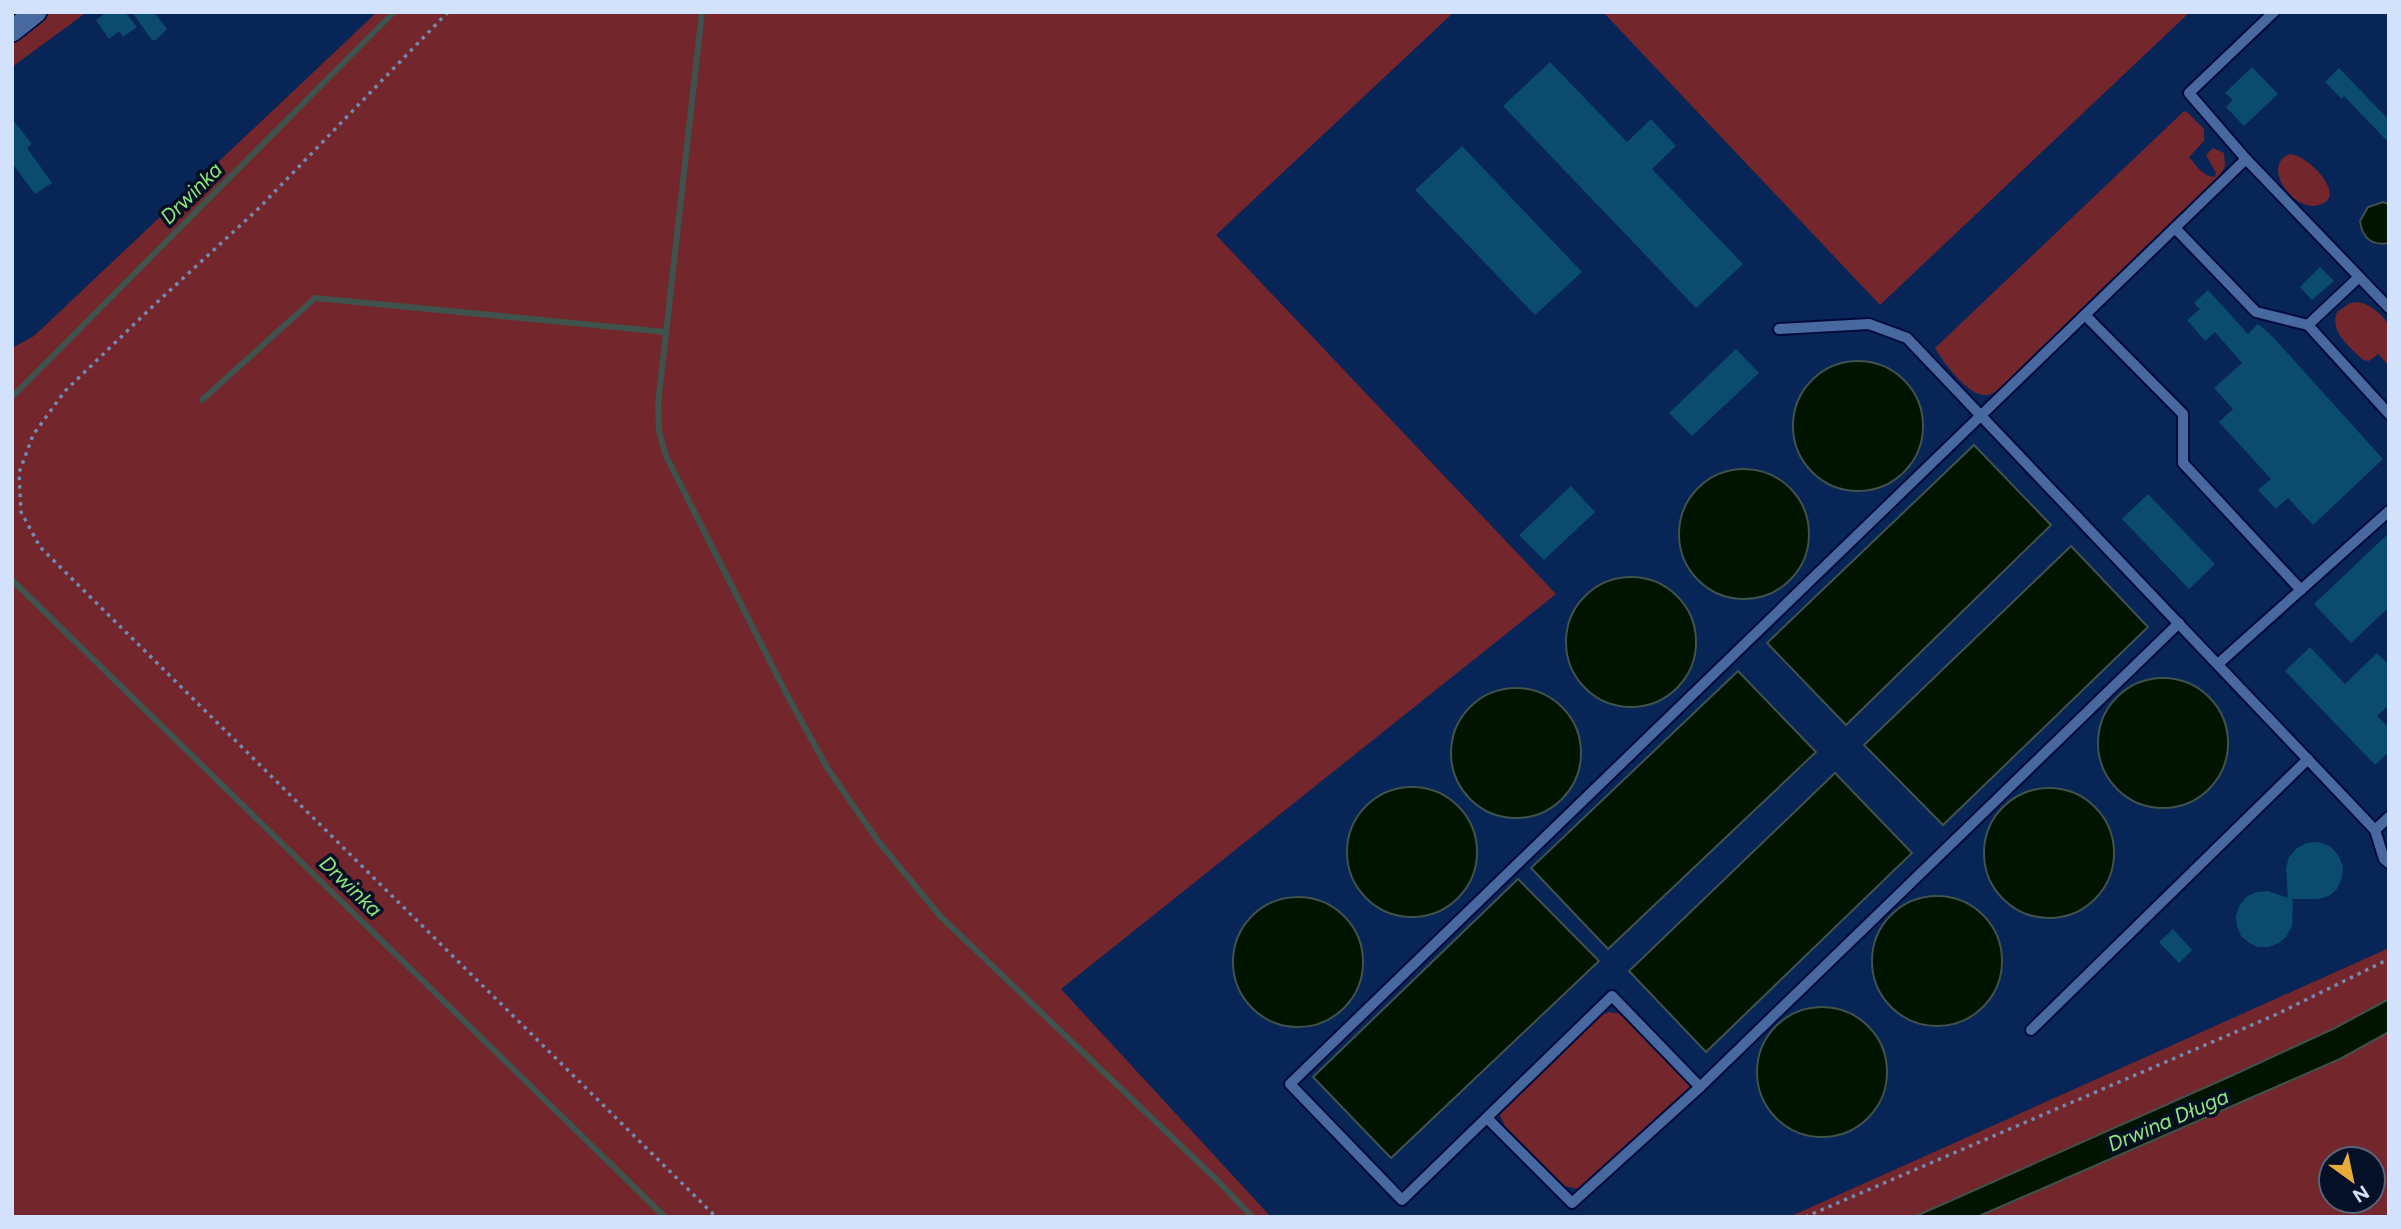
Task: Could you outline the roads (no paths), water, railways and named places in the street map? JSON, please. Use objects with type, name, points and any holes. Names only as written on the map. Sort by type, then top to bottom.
[{"type":"street","points":[[12,31],[36,12]]},
{"type":"lane","points":[[2274,12],[2189,93],[2246,159],[2389,308]]},
{"type":"lane","points":[[1700,1087],[1612,996],[1402,1200],[1290,1084],[2246,159]]},
{"type":"lane","points":[[2175,228],[2256,312],[2308,325],[2389,414]]},
{"type":"lane","points":[[2308,325],[2359,277]]},
{"type":"lane","points":[[2085,315],[2183,414],[2183,463],[2301,590]]},
{"type":"lane","points":[[1779,329],[1869,324],[1907,338],[2375,830],[2384,859],[2389,863]]},
{"type":"lane","points":[[2218,664],[2389,511]]},
{"type":"lane","points":[[1487,1118],[1572,1203],[1700,1087],[2179,623]]},
{"type":"lane","points":[[2031,1030],[2308,759]]},
{"type":"lane","points":[[2375,830],[2389,817]]},
{"type":"water","points":[[2383,202],[2389,204],[2389,243],[2383,244],[2369,240],[2360,221],[2368,207]]},
{"type":"water","points":[[1858,361],[1883,366],[1904,380],[1918,401],[1923,426],[1918,451],[1904,472],[1883,486],[1858,491],[1833,486],[1812,472],[1798,451],[1793,426],[1798,401],[1812,380],[1833,366]]},
{"type":"water","points":[[1974,445],[2051,525],[1846,725],[1767,643]]},
{"type":"water","points":[[1744,469],[1769,474],[1790,488],[1804,509],[1809,534],[1804,559],[1790,580],[1769,594],[1744,599],[1719,594],[1698,580],[1684,559],[1679,534],[1684,509],[1698,488],[1719,474]]},
{"type":"water","points":[[2071,546],[2148,627],[1943,825],[1864,745]]},
{"type":"water","points":[[1631,577],[1656,582],[1677,596],[1691,617],[1696,642],[1691,667],[1677,688],[1656,702],[1631,707],[1606,702],[1585,688],[1571,667],[1566,642],[1571,617],[1585,596],[1606,582]]},
{"type":"water","points":[[1738,671],[1816,752],[1608,949],[1531,868]]},
{"type":"water","points":[[2163,678],[2188,683],[2209,697],[2223,718],[2228,743],[2223,768],[2209,789],[2188,803],[2163,808],[2138,803],[2117,789],[2103,768],[2098,743],[2103,718],[2117,697],[2138,683]]},
{"type":"water","points":[[1516,688],[1541,693],[1562,707],[1576,728],[1581,753],[1576,778],[1562,799],[1541,813],[1516,818],[1491,813],[1470,799],[1456,778],[1451,753],[1456,728],[1470,707],[1491,693]]},
{"type":"water","points":[[1835,773],[1912,853],[1706,1052],[1629,971]]},
{"type":"water","points":[[1412,787],[1437,792],[1458,806],[1472,827],[1477,852],[1472,877],[1458,898],[1437,912],[1412,917],[1387,912],[1366,898],[1352,877],[1347,852],[1352,827],[1366,806],[1387,792]]},
{"type":"water","points":[[2049,788],[2074,793],[2095,807],[2109,828],[2114,853],[2109,878],[2095,899],[2074,913],[2049,918],[2024,913],[2003,899],[1989,878],[1984,853],[1989,828],[2003,807],[2024,793]]},
{"type":"water","points":[[1518,879],[1599,961],[1391,1158],[1313,1077]]},
{"type":"water","points":[[1937,896],[1962,901],[1983,915],[1997,936],[2002,961],[1997,986],[1983,1007],[1962,1021],[1937,1026],[1912,1021],[1891,1007],[1877,986],[1872,961],[1877,936],[1891,915],[1912,901]]},
{"type":"water","points":[[1298,897],[1323,902],[1344,916],[1358,937],[1363,962],[1358,987],[1344,1008],[1323,1022],[1298,1027],[1273,1022],[1252,1008],[1238,987],[1233,962],[1238,937],[1252,916],[1273,902]]},
{"type":"water","name":"Drwina Długa","points":[[2389,999],[2389,1032],[2340,1059],[1977,1217],[1914,1217],[2231,1076],[2335,1028]]},
{"type":"water","points":[[1822,1007],[1847,1012],[1868,1026],[1882,1047],[1887,1072],[1882,1097],[1868,1118],[1847,1132],[1822,1137],[1797,1132],[1776,1118],[1762,1097],[1757,1072],[1762,1047],[1776,1026],[1797,1012]]},
{"type":"waterway","name":"Drwinka","points":[[12,397],[394,12]]},
{"type":"waterway","points":[[702,12],[658,404],[659,431],[666,456],[787,695],[828,769],[878,841],[941,917],[1219,1182],[1252,1217]]},
{"type":"waterway","points":[[202,400],[315,298],[666,332]]},
{"type":"waterway","name":"Drwinka","points":[[12,580],[665,1217]]}]
